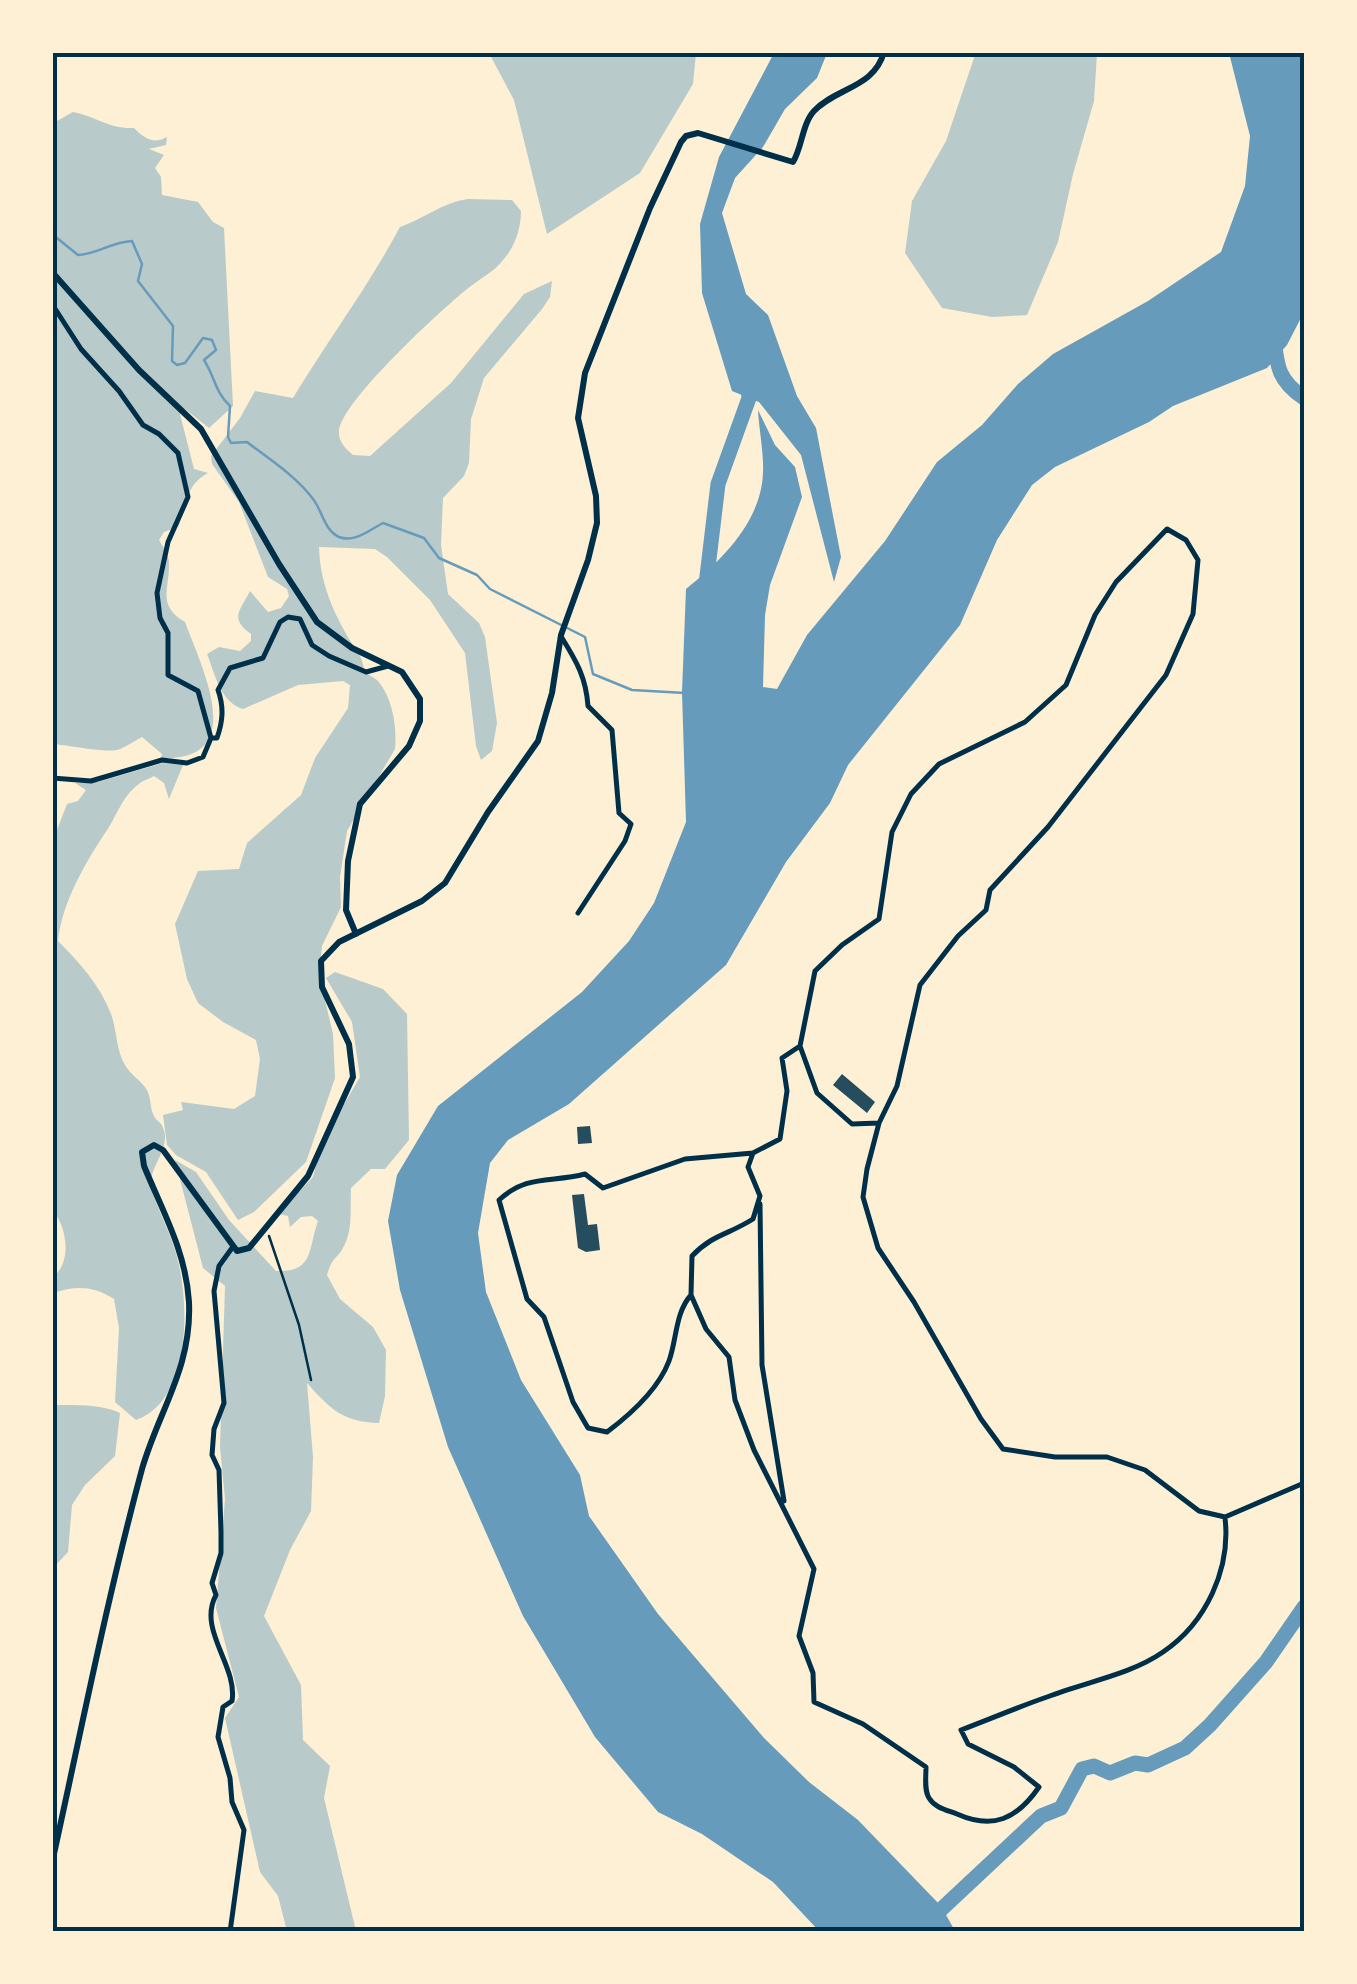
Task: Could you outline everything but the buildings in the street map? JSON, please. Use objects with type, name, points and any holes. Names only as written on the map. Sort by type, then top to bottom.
[{"type":"main road","points":[[52,1862],[90,1676],[122,1548],[147,1455],[181,1373],[186,1349],[186,1277],[174,1232],[144,1166],[145,1148],[154,1145],[163,1150],[232,1248],[243,1251],[308,1176],[353,1077],[352,1055],[322,987],[320,969],[326,954],[339,942],[422,900],[444,884],[538,741],[552,693],[561,636],[597,522],[596,496],[578,418],[585,373],[650,208],[681,142],[691,133],[793,162],[815,110],[867,80],[880,66],[884,52]]},
{"type":"main road","points":[[52,272],[139,370],[201,429],[317,622],[352,648],[402,672],[420,698],[420,721],[409,746],[360,804],[348,861],[346,910],[356,934]]},
{"type":"street","points":[[52,304],[142,425],[159,434],[178,454],[188,497],[168,542],[157,593],[160,618],[168,633],[168,675],[198,691],[211,738],[203,757],[186,763],[162,760],[91,780],[52,778]]},
{"type":"street","points":[[879,1124],[852,1124],[817,1093],[800,1046],[814,971],[879,919],[892,832],[911,794],[939,764],[1025,722],[1066,685],[1095,616],[1116,582],[1166,530],[1186,540],[1198,560],[1193,614],[1166,675],[1048,826],[990,890],[986,910],[958,936],[920,986],[897,1086],[879,1124],[863,1197],[878,1248],[914,1302],[980,1419],[1003,1449],[1041,1456],[1107,1457],[1145,1470],[1199,1511],[1225,1517],[1304,1483]]},
{"type":"street","points":[[211,738],[217,738],[222,724],[223,704],[218,690],[230,668],[262,658],[280,622],[288,617],[300,619],[312,646],[329,656],[366,672],[388,666]]},
{"type":"street","points":[[561,636],[586,683],[588,706],[612,730],[619,813],[632,824],[578,913]]},
{"type":"street","points":[[691,1295],[683,1304],[661,1378],[629,1416],[607,1432],[588,1428],[573,1402],[544,1317],[528,1299],[499,1200],[516,1185],[528,1182],[559,1181],[585,1174],[603,1188],[685,1159],[753,1153],[780,1139],[787,1091],[782,1058],[800,1046]]},
{"type":"street","points":[[753,1153],[748,1167],[760,1196],[762,1366],[785,1508]]},
{"type":"street","points":[[760,1196],[753,1219],[710,1238],[692,1256],[691,1295],[706,1328],[728,1357],[754,1450],[814,1569],[799,1636],[813,1673],[814,1702],[863,1724],[926,1767],[927,1796],[934,1805],[976,1822],[998,1822],[1028,1803],[1039,1787],[1014,1768],[968,1744],[961,1730],[1126,1671],[1162,1653],[1183,1634],[1220,1583],[1227,1534],[1225,1517]]},
{"type":"street","points":[[230,1932],[244,1830],[232,1802],[218,1730],[222,1707],[232,1701],[233,1694],[217,1646],[211,1605],[216,1596],[212,1584],[221,1532],[219,1470],[212,1455],[214,1429],[224,1403],[215,1278],[232,1248]]},
{"type":"path","points":[[266,1225],[299,1325],[311,1380]]},
{"type":"shaded area","points":[[976,52],[1097,53],[1094,101],[1058,242],[1027,315],[992,317],[942,308],[905,253],[912,201],[946,141]]},
{"type":"shaded area","points":[[489,53],[696,53],[693,84],[640,173],[547,234],[514,100]]},
{"type":"shaded area","points":[[73,112],[117,127],[134,128],[149,139],[167,137],[166,145],[149,149],[164,155],[155,168],[161,177],[162,195],[198,202],[213,222],[224,228],[233,406],[209,428],[185,409],[180,414],[194,469],[208,473],[191,490],[178,527],[164,532],[159,540],[169,560],[167,602],[185,622],[213,709],[212,729],[205,745],[188,755],[161,758],[162,754],[142,737],[115,750],[53,744],[52,128]]},
{"type":"shaded area","points":[[468,199],[512,200],[521,211],[511,249],[495,268],[395,356],[357,398],[339,434],[353,455],[370,456],[451,383],[524,294],[552,281],[550,297],[542,309],[484,378],[471,419],[469,463],[464,476],[443,498],[441,545],[448,594],[479,623],[485,637],[497,723],[492,751],[481,760],[465,653],[430,600],[375,549],[319,547],[323,577],[338,618],[365,671],[378,681],[390,705],[395,749],[347,831],[340,877],[341,907],[322,946],[319,975],[333,1034],[335,1078],[306,1162],[254,1212],[238,1220],[206,1172],[176,1155],[167,1145],[163,1115],[183,1110],[181,1102],[234,1109],[255,1096],[260,1059],[256,1040],[198,1003],[187,979],[175,924],[198,871],[239,869],[247,843],[301,795],[315,758],[348,708],[350,685],[343,681],[298,685],[243,709],[224,694],[207,654],[219,647],[240,651],[251,641],[251,634],[238,619],[250,591],[268,612],[281,608],[289,596],[287,589],[268,577],[239,502],[212,464],[211,456],[255,391],[293,398],[400,227]]},
{"type":"shaded area","points":[[163,763],[183,765],[169,799],[164,783],[154,776],[130,792],[77,881],[58,941],[101,993],[111,1014],[122,1059],[147,1090],[152,1113],[165,1135],[151,1186],[181,1277],[182,1349],[177,1373],[167,1393],[154,1410],[136,1420],[115,1402],[119,1328],[114,1299],[84,1288],[53,1293],[52,1278],[63,1263],[66,1244],[52,1209],[53,840],[67,804],[78,801],[86,790],[75,783],[98,782]]},
{"type":"shaded area","points":[[335,972],[383,989],[407,1014],[409,1140],[385,1169],[371,1169],[351,1188],[347,1239],[327,1275],[340,1299],[373,1327],[386,1350],[385,1396],[379,1423],[356,1420],[338,1412],[307,1383],[313,1457],[311,1511],[290,1550],[264,1616],[301,1685],[303,1740],[330,1766],[324,1798],[356,1931],[287,1931],[278,1896],[260,1872],[225,1718],[239,1697],[216,1608],[225,1499],[220,1447],[225,1286],[203,1268],[175,1160],[196,1172],[229,1220],[276,1271],[288,1271],[303,1263],[318,1221],[312,1216],[301,1217],[290,1227],[288,1216],[278,1214],[313,1177],[322,1142],[360,1077],[352,1022],[326,978]]},
{"type":"shaded area","points":[[53,1405],[96,1407],[120,1413],[115,1456],[85,1485],[72,1505],[68,1552],[53,1568]]},
{"type":"water","points":[[774,53],[827,53],[817,78],[785,109],[763,147],[735,178],[722,213],[746,294],[768,315],[797,396],[816,428],[841,557],[834,582],[801,455],[759,402],[732,391],[702,293],[700,224],[719,157]]},
{"type":"water","points":[[1229,53],[1304,53],[1304,312],[1287,345],[1267,368],[1173,406],[1149,422],[1055,467],[1032,485],[997,540],[960,625],[848,765],[830,803],[786,862],[726,965],[569,1104],[508,1140],[490,1163],[478,1233],[486,1292],[521,1380],[580,1475],[589,1516],[658,1614],[764,1738],[809,1782],[858,1820],[941,1906],[955,1931],[819,1931],[773,1882],[702,1834],[658,1812],[595,1737],[523,1616],[448,1447],[400,1290],[388,1221],[397,1175],[438,1106],[582,992],[629,941],[654,903],[686,822],[682,692],[686,589],[726,552],[755,508],[763,473],[758,410],[775,445],[795,467],[802,497],[770,585],[765,615],[763,687],[777,689],[807,635],[885,541],[937,462],[982,425],[1018,384],[1053,354],[1148,301],[1221,252],[1245,186],[1250,136]]},
{"type":"waterway","points":[[52,234],[78,255],[132,241],[142,264],[138,281],[173,326],[172,361],[177,365],[185,363],[203,338],[212,340],[216,350],[204,360],[230,406],[231,443],[247,442],[290,475],[313,499],[334,534],[351,538],[383,523],[424,538],[439,558],[477,575],[490,589],[585,637],[593,674],[632,690],[685,693]]},
{"type":"waterway","points":[[1274,338],[1281,373],[1304,398]]},
{"type":"waterway","points":[[705,593],[718,484],[749,398],[747,378]]},
{"type":"waterway","points":[[917,1932],[1041,1816],[1061,1808],[1082,1769],[1094,1766],[1110,1773],[1135,1763],[1148,1765],[1185,1748],[1266,1662],[1304,1607]]}]
